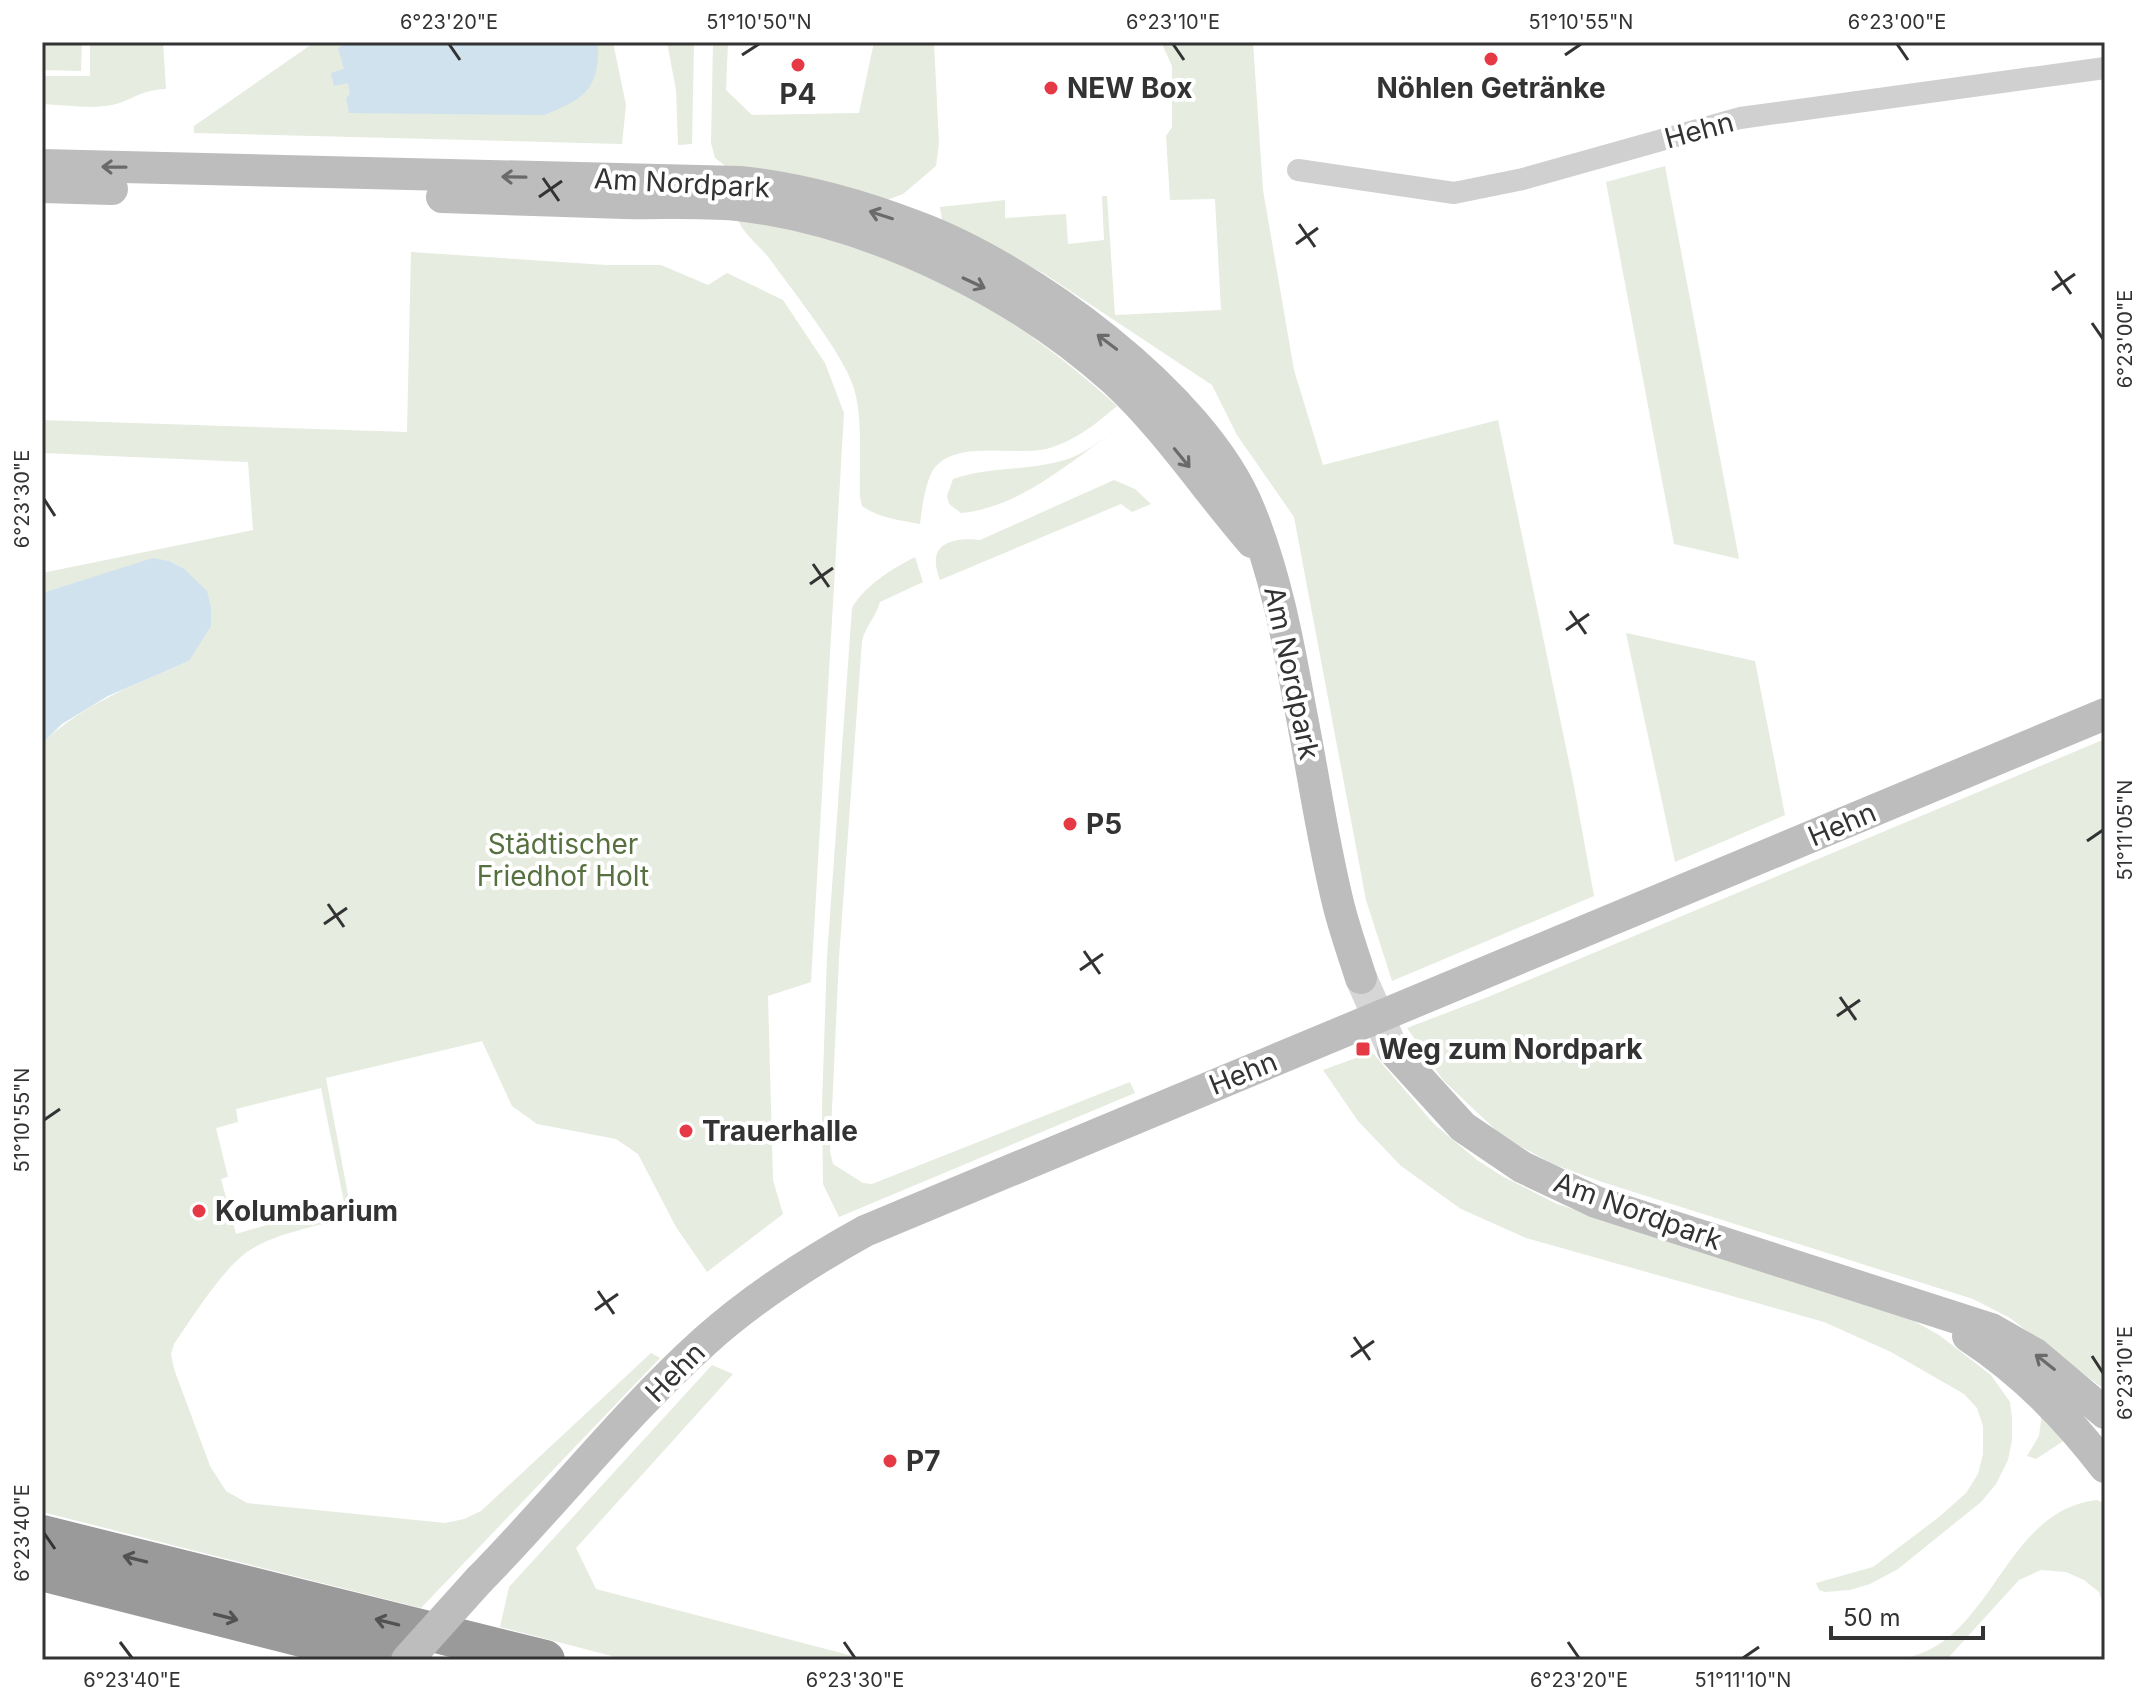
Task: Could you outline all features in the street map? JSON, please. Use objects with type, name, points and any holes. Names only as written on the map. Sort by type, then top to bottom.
[{"type":"highway","points":[[42,1535],[545,1660]]},
{"type":"highway","points":[[42,1571],[393,1660]]},
{"type":"street","name":"Hehn","points":[[1298,170],[1454,193],[1523,179],[1740,118],[2105,68]]},
{"type":"street","name":"Am Nordpark","points":[[42,165],[772,185],[917,226],[1007,270],[1122,353],[1166,392],[1217,452],[1249,507],[1281,604],[1338,904],[1361,978]]},
{"type":"street","name":"Am Nordpark","points":[[42,187],[675,202],[746,206],[824,222],[903,250],[997,294],[1062,336],[1132,398],[1265,556]]},
{"type":"street","name":"Hehn","points":[[407,1660],[602,1446],[705,1341],[789,1276],[865,1231],[2105,714]]},
{"type":"street","name":"Am Nordpark","points":[[1393,1050],[1463,1127],[1522,1167],[1596,1202],[1991,1329],[2035,1354],[2105,1413]]},
{"type":"street","name":"Am Nordpark","points":[[1922,1306],[1979,1343],[2056,1408],[2095,1433],[2105,1467]]},
{"type":"green space","points":[[42,42],[82,42],[81,71],[42,70]]},
{"type":"green space","points":[[90,42],[163,42],[166,89],[149,91],[104,106],[42,104],[42,76],[90,76]]},
{"type":"green space","points":[[315,42],[613,42],[626,105],[622,144],[194,133],[194,126]]},
{"type":"green space","points":[[667,42],[694,42],[692,144],[678,145],[676,90]]},
{"type":"green space","points":[[713,42],[728,42],[726,90],[752,115],[859,113],[874,42],[934,42],[939,143],[936,166],[903,194],[887,200],[732,171],[715,158],[711,143]]},
{"type":"green space","points":[[1161,42],[1253,42],[1263,190],[1294,370],[1323,465],[1498,420],[1594,896],[1392,981],[1366,900],[1294,517],[1237,435],[1212,385],[1043,273],[942,220],[940,207],[1005,200],[1005,218],[1066,214],[1068,244],[1104,240],[1102,196],[1107,196],[1115,315],[1221,310],[1215,199],[1170,200],[1166,136],[1172,127],[1172,66]]},
{"type":"green space","points":[[1665,166],[1739,559],[1674,544],[1606,182]]},
{"type":"green space","points":[[736,214],[849,245],[936,279],[1029,335],[1117,406],[1094,425],[1060,445],[1035,450],[966,452],[951,456],[939,464],[930,476],[920,524],[869,510],[862,506],[860,497],[859,418],[850,378],[819,326],[742,227]]},
{"type":"green space","name":"Städtischer Friedhof Holt","points":[[411,252],[606,265],[661,265],[708,285],[727,273],[783,300],[825,363],[844,413],[811,982],[768,996],[773,1180],[783,1214],[707,1272],[676,1227],[638,1154],[616,1139],[537,1124],[512,1106],[482,1041],[326,1078],[352,1216],[284,1235],[247,1252],[218,1282],[174,1344],[171,1354],[174,1369],[210,1466],[226,1491],[247,1503],[445,1523],[481,1511],[651,1353],[660,1358],[421,1608],[42,1512],[42,744],[93,706],[189,661],[183,568],[169,561],[153,559],[42,593],[42,573],[253,530],[248,462],[42,453],[42,420],[407,432]],"holes":[[[321,1088],[344,1202],[236,1234],[221,1179],[228,1177],[216,1128],[238,1122],[236,1109]]]},
{"type":"green space","points":[[1116,430],[1043,482],[1003,502],[961,513],[949,504],[947,496],[953,479],[1059,462],[1084,452]]},
{"type":"green space","points":[[1114,480],[1135,489],[1151,504],[1132,512],[1121,504],[940,580],[936,559],[941,547],[946,544],[980,540]]},
{"type":"green space","points":[[915,557],[923,582],[880,602],[862,641],[839,958],[830,1152],[833,1164],[863,1183],[872,1184],[1130,1082],[1135,1093],[839,1217],[823,1184],[822,1106],[827,957],[852,608],[888,572]]},
{"type":"green space","points":[[1626,633],[1755,661],[1785,815],[1675,862]]},
{"type":"green space","points":[[2105,739],[2105,1390],[2010,1318],[1973,1299],[1553,1164],[1503,1137],[1443,1080],[1407,1028],[1488,997]]},
{"type":"green space","points":[[1372,1052],[1434,1124],[1477,1160],[1557,1204],[1905,1316],[1939,1335],[1991,1375],[2010,1402],[2012,1440],[2008,1460],[1996,1484],[1981,1502],[1898,1569],[1870,1584],[1850,1590],[1819,1590],[1816,1583],[1873,1567],[1966,1493],[1978,1474],[1983,1454],[1983,1426],[1977,1408],[1964,1394],[1891,1352],[1824,1322],[1526,1238],[1461,1209],[1401,1166],[1358,1121],[1323,1070]]},
{"type":"green space","points":[[712,1365],[733,1374],[576,1548],[596,1589],[868,1660],[627,1660],[500,1627],[509,1587]]},
{"type":"green space","points":[[2042,1413],[2071,1436],[2036,1459],[2027,1456],[2039,1436]]},
{"type":"green space","points":[[2097,1500],[2105,1504],[2105,1610],[2099,1592],[2084,1580],[2066,1572],[2041,1570],[2019,1580],[1948,1658],[1900,1660],[1935,1647],[1964,1623],[2029,1537],[2048,1520],[2071,1507]]},
{"type":"water","points":[[349,42],[598,42],[598,58],[593,81],[587,90],[570,103],[544,115],[349,113],[346,98],[350,94],[348,83],[334,86],[331,73],[344,69],[338,48]]},
{"type":"water","points":[[153,558],[183,568],[207,591],[211,626],[189,661],[108,696],[62,724],[42,744],[42,593]]},
{"type":"tunnel","points":[[1361,978],[1393,1050]]},
{"type":"place","name":"Nöhlen Getränke","points":[[1491,59]]},
{"type":"place","name":"P4","points":[[798,65]]},
{"type":"place","name":"NEW Box","points":[[1051,88]]},
{"type":"place","name":"P5","points":[[1070,824]]},
{"type":"place","name":"Weg zum Nordpark","points":[[1363,1049]]},
{"type":"place","name":"Trauerhalle","points":[[686,1131]]},
{"type":"place","name":"Kolumbarium","points":[[199,1211]]},
{"type":"place","name":"P7","points":[[890,1461]]}]
